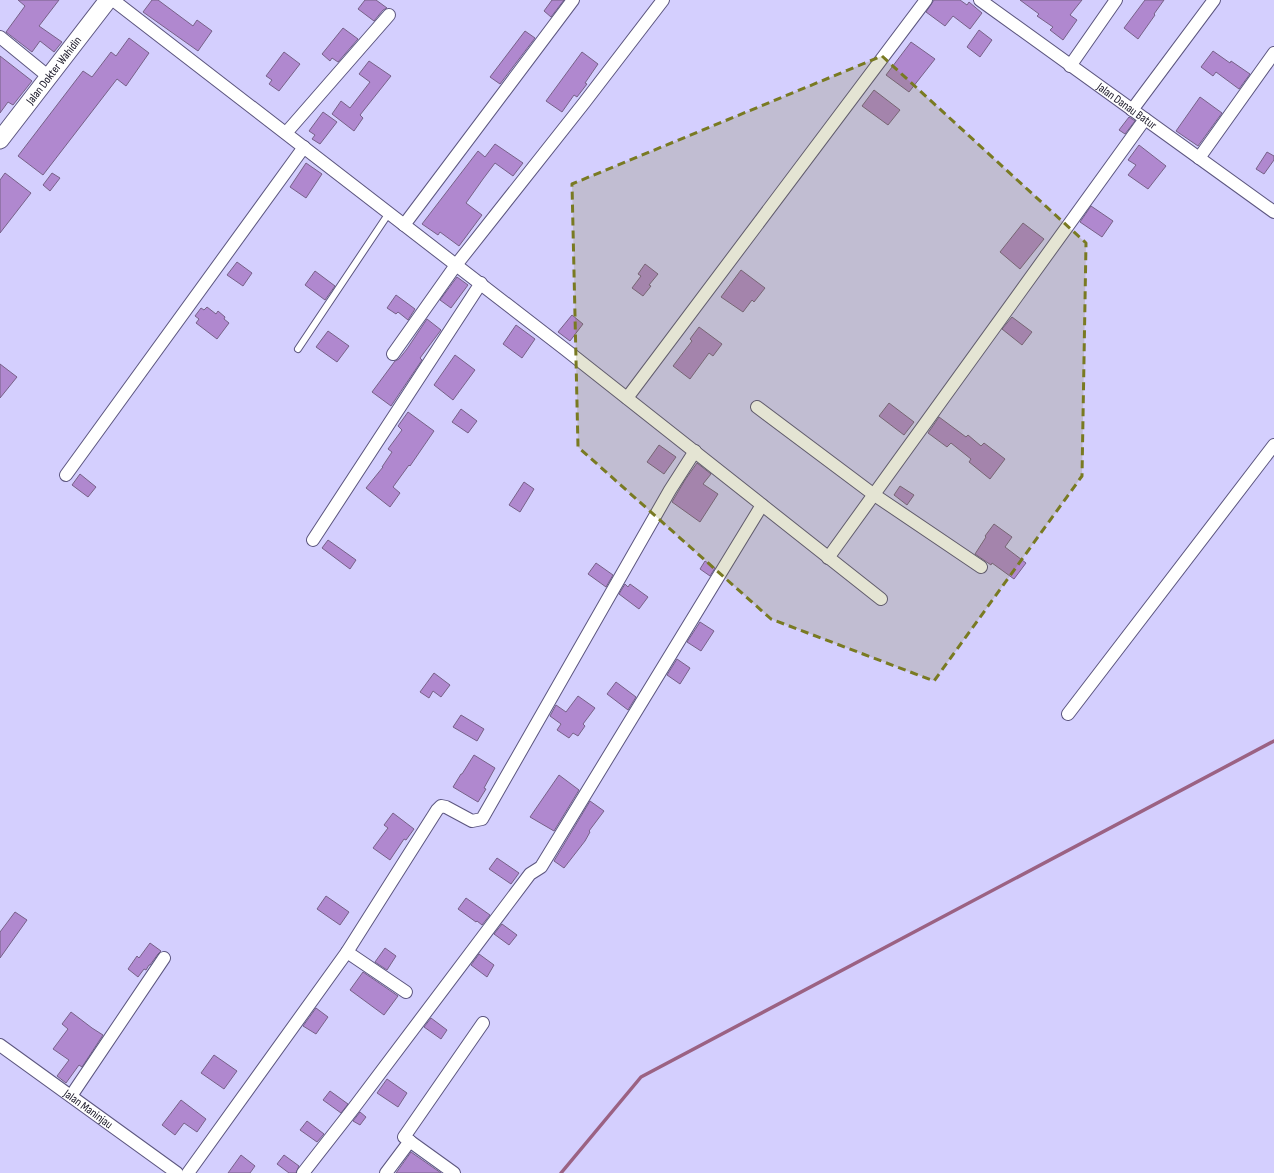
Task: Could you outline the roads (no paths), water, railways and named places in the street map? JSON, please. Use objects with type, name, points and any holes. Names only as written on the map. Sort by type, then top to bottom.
[{"type":"street","points":[[404,225],[573,0]]},
{"type":"street","points":[[393,354],[456,265],[663,0]]},
{"type":"street","points":[[627,398],[926,0]]},
{"type":"street","name":"Jalan Danau Batur","points":[[980,0],[997,5],[1070,66],[1273,211]]},
{"type":"street","points":[[1070,66],[1116,0]]},
{"type":"street","points":[[1132,110],[1214,0]]},
{"type":"street","points":[[106,1],[286,133],[481,283],[881,599]]},
{"type":"street","name":"Jalan Dokter Wahidin","points":[[1,137],[49,77],[106,1]]},
{"type":"street","points":[[286,133],[389,15]]},
{"type":"street","points":[[0,37],[49,77]]},
{"type":"street","points":[[1199,158],[1274,53]]},
{"type":"street","points":[[828,558],[1145,119]]},
{"type":"street","points":[[66,474],[304,148]]},
{"type":"street","points":[[313,540],[481,283]]},
{"type":"street","points":[[757,407],[873,494],[981,567]]},
{"type":"street","points":[[1068,714],[1274,445]]},
{"type":"street","points":[[188,1173],[347,952],[437,810],[441,806],[446,807],[472,822],[482,819],[670,490],[695,451]]},
{"type":"street","points":[[303,1173],[358,1103],[530,874],[541,867],[762,505]]},
{"type":"street","points":[[347,952],[406,992]]},
{"type":"street","points":[[71,1096],[164,958]]},
{"type":"street","points":[[454,1173],[404,1137],[483,1023]]},
{"type":"street","name":"Jalan Maninjau","points":[[0,1045],[177,1173]]},
{"type":"street","points":[[386,1173],[410,1141]]},
{"type":"lane","points":[[298,349],[389,213]]},
{"type":"waterway","points":[[561,1173],[641,1077],[1274,741]]}]
